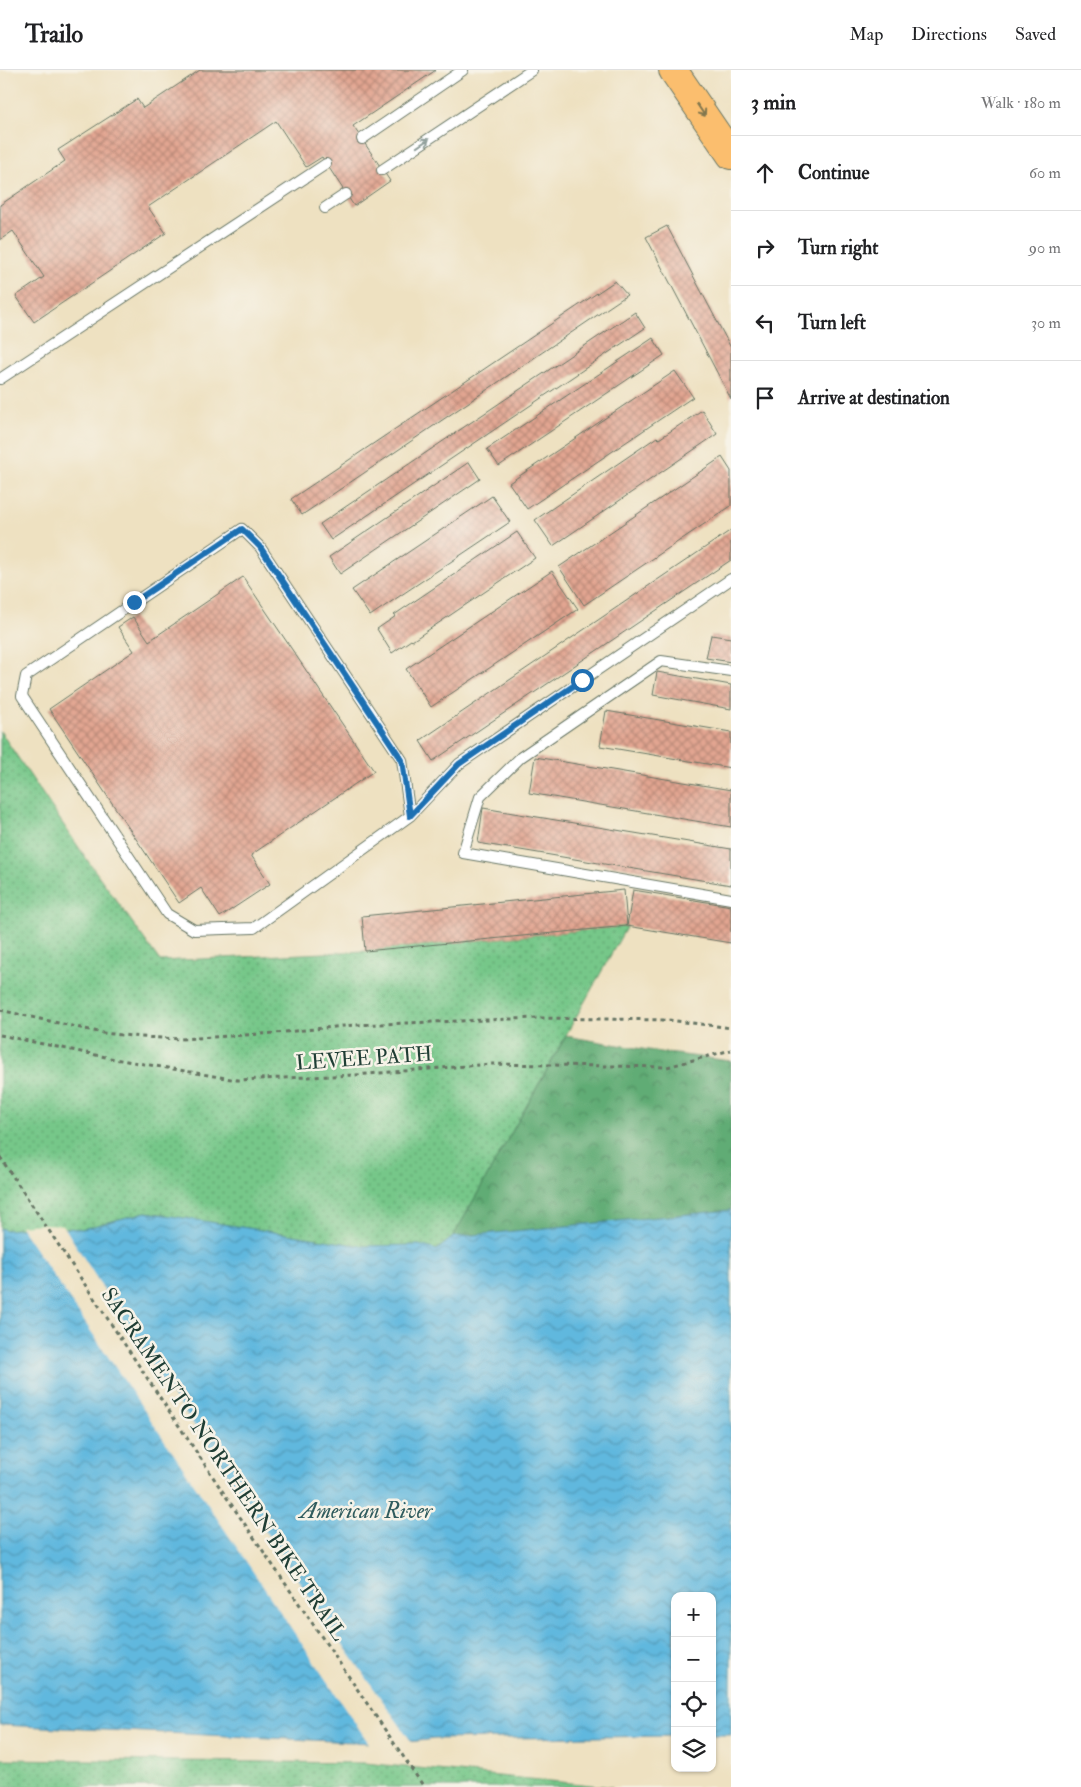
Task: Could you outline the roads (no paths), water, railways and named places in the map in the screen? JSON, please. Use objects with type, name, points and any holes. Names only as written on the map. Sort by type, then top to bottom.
[{"type":"main road","points":[[673,70],[731,155]]},
{"type":"lane","points":[[362,139],[463,70]]},
{"type":"lane","points":[[382,170],[532,70]]},
{"type":"lane","points":[[0,379],[306,179],[326,164]]},
{"type":"lane","points":[[325,208],[346,194]]},
{"type":"lane","points":[[410,816],[402,760],[260,547],[242,529],[26,676],[22,696],[167,914],[194,930],[254,928],[410,816],[459,764],[731,579]]},
{"type":"lane","points":[[731,672],[661,661],[585,712],[521,757],[480,797],[462,853],[731,899]]},
{"type":"water","name":"American River","points":[[731,1210],[731,1735],[716,1735],[716,1592],[671,1592],[671,1736],[434,1739],[393,1744],[0,1725],[0,1228],[6,1230],[43,1227],[83,1229],[146,1212],[362,1246],[419,1245],[437,1250],[453,1237]]}]
